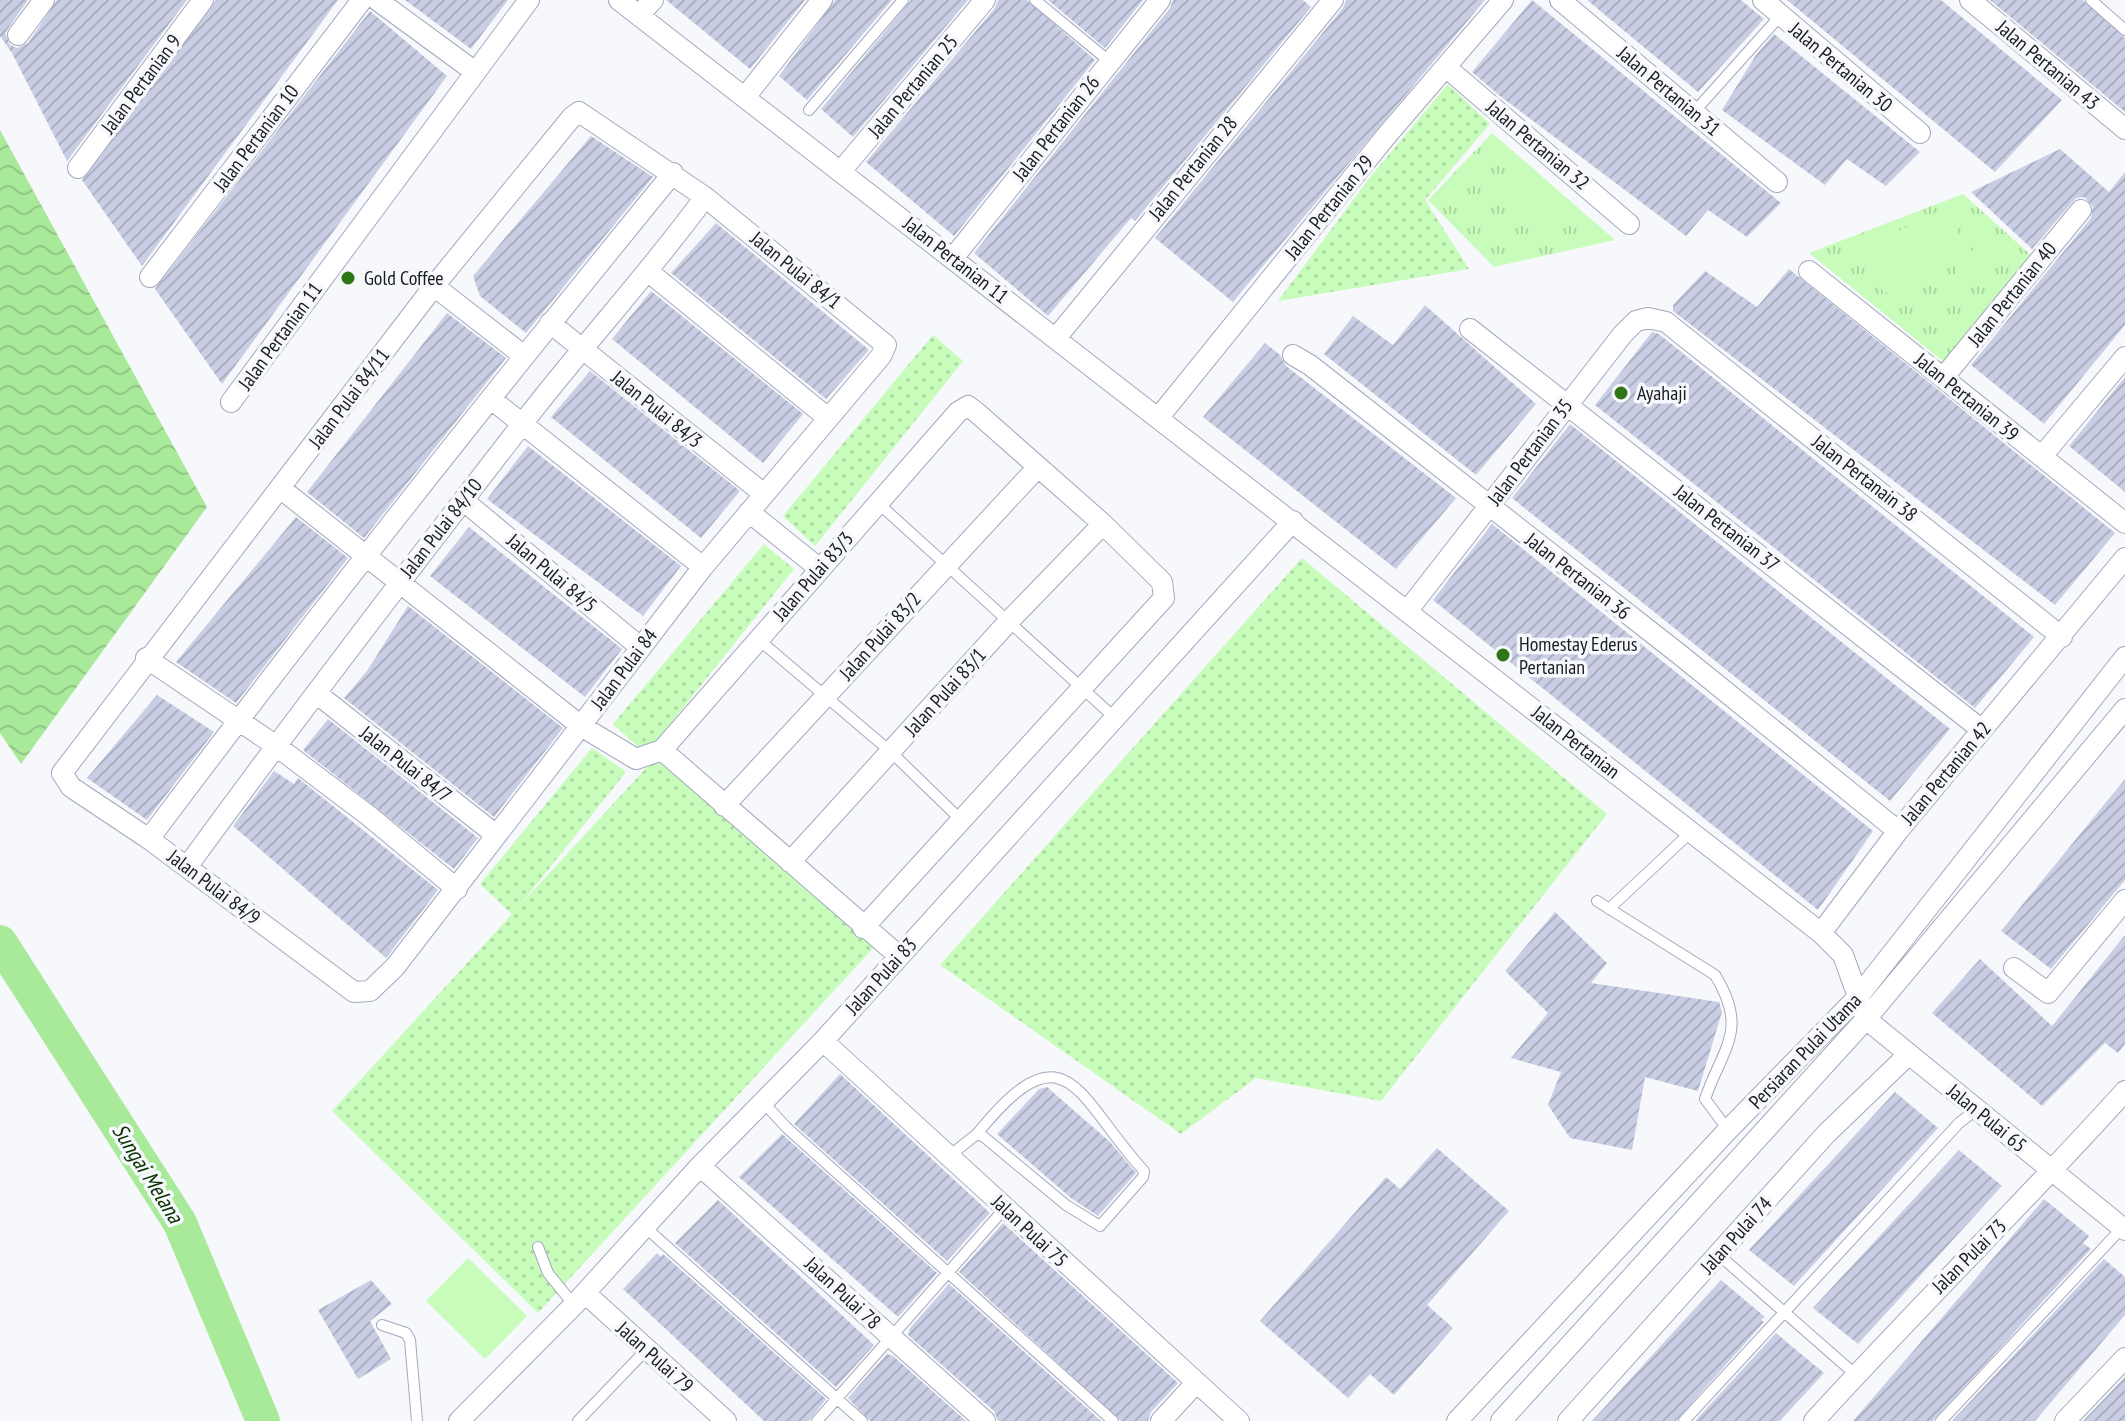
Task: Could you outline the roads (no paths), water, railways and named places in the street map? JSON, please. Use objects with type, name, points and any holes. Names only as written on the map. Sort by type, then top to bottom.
[{"type":"street","points":[[18,35],[44,0]]},
{"type":"street","name":"Jalan Pertanian 9","points":[[78,168],[203,0]]},
{"type":"street","name":"Jalan Pertanian 10","points":[[150,277],[362,0]]},
{"type":"street","points":[[377,0],[474,71]]},
{"type":"street","name":"Jalan Pertanian 11","points":[[231,402],[529,0]]},
{"type":"street","name":"Jalan Pertanian 11","points":[[619,0],[646,8],[745,97],[1293,521]]},
{"type":"street","points":[[745,97],[822,0]]},
{"type":"street","name":"Jalan Pertanian 25","points":[[841,171],[985,0]]},
{"type":"street","name":"Jalan Pertanian 26","points":[[953,258],[1160,0]]},
{"type":"street","name":"Jalan Pertanian 28","points":[[1056,338],[1332,0]]},
{"type":"street","name":"Jalan Pertanian 29","points":[[1159,417],[1387,135],[1503,0]]},
{"type":"street","name":"Jalan Pertanian 31","points":[[1560,0],[1777,182]]},
{"type":"street","name":"Jalan Pertanian 30","points":[[1763,0],[1920,133]]},
{"type":"street","name":"Jalan Pertanian 43","points":[[1970,0],[2125,129]]},
{"type":"street","name":"Jalan Pertanian 32","points":[[1447,68],[1629,224]]},
{"type":"street","name":"Jalan Pulai 84/11","points":[[64,780],[62,773],[146,658],[434,286],[572,117],[579,112],[705,197]]},
{"type":"street","points":[[149,839],[237,721],[524,356],[673,173]]},
{"type":"street","name":"Jalan Pulai 84/10","points":[[187,867],[399,581],[583,347],[650,273],[705,197]]},
{"type":"street","name":"Jalan Pulai 84/1","points":[[705,197],[886,345]]},
{"type":"street","name":"Jalan Pertanian 40","points":[[1943,378],[2081,210]]},
{"type":"street","name":"Jalan Pertanian 39","points":[[1809,271],[2125,523]]},
{"type":"street","points":[[650,273],[828,418]]},
{"type":"street","points":[[434,286],[524,356]]},
{"type":"street","name":"Jalan Pertanian 35","points":[[1408,610],[1566,403],[1636,321],[1648,318],[1666,322]]},
{"type":"street","name":"Jalan Pertanain 38","points":[[1666,322],[2062,637]]},
{"type":"street","name":"Jalan Pulai 84/3","points":[[550,323],[764,494]]},
{"type":"street","name":"Jalan Pertanian 37","points":[[1470,329],[1982,730]]},
{"type":"street","name":"Jalan Pulai 84","points":[[364,993],[395,967],[703,567],[881,356],[886,345]]},
{"type":"street","name":"Jalan Pertanian 36","points":[[1293,355],[1489,506],[1898,831]]},
{"type":"street","points":[[2042,456],[2125,357]]},
{"type":"street","points":[[491,399],[703,567]]},
{"type":"street","name":"Jalan Pulai 83/3","points":[[662,750],[958,412],[968,406],[1037,468]]},
{"type":"street","points":[[863,928],[1164,598],[1165,589],[1103,524],[1037,468]]},
{"type":"street","name":"Jalan Pulai 83/2","points":[[724,806],[1037,468]]},
{"type":"street","points":[[280,488],[581,726],[636,759],[662,750],[863,928],[899,956]]},
{"type":"street","name":"Jalan Pulai 84/5","points":[[464,501],[640,647]]},
{"type":"street","points":[[749,512],[820,569]]},
{"type":"street","name":"Jalan Pertanian","points":[[1293,521],[1821,933]]},
{"type":"street","name":"Jalan Pulai 83","points":[[459,1421],[580,1299],[700,1166],[823,1041],[1293,521]]},
{"type":"street","name":"Jalan Pulai 83/1","points":[[790,862],[1009,621],[1103,524]]},
{"type":"street","name":"Jalan Pertanian 42","points":[[1821,933],[1898,831],[2125,558]]},
{"type":"street","name":"Persiaran Pulai Utama","points":[[1457,1421],[1728,1130],[1857,998],[2125,657]]},
{"type":"street","points":[[146,658],[275,745],[369,816],[457,889]]},
{"type":"street","name":"Jalan Pulai 84/7","points":[[316,693],[496,835]]},
{"type":"street","name":"Persiaran Pulai Utama","points":[[1501,1421],[1866,1019],[2125,709]]},
{"type":"street","name":"Jalan Pulai 84/9","points":[[64,780],[149,839],[354,992],[364,993]]},
{"type":"street","points":[[2014,968],[2048,993],[2125,900]]},
{"type":"street","points":[[1821,933],[1843,955],[1857,998]]},
{"type":"street","name":"Jalan Pulai 65","points":[[1857,998],[1866,1019],[2124,1229]]},
{"type":"street","name":"Jalan Pulai 75","points":[[823,1041],[1239,1421]]},
{"type":"street","name":"Jalan Pulai 74","points":[[1568,1421],[1826,1134],[1909,1054]]},
{"type":"street","name":"Jalan Pulai 73","points":[[1814,1421],[2125,1091]]},
{"type":"street","name":"Jalan Pulai 78","points":[[700,1166],[985,1421]]},
{"type":"street","name":"Jalan Pulai 79","points":[[580,1299],[646,1350],[712,1417]]},
{"type":"street","points":[[2065,1421],[2125,1358]]},
{"type":"street","points":[[1161,1421],[1195,1384]]},
{"type":"lane","points":[[809,110],[903,0]]},
{"type":"lane","points":[[1035,0],[1109,61]]},
{"type":"lane","points":[[2091,0],[2125,30]]},
{"type":"lane","points":[[1695,111],[1781,15]]},
{"type":"lane","points":[[878,503],[1115,718]]},
{"type":"lane","points":[[758,639],[891,752],[961,820]]},
{"type":"lane","points":[[1609,909],[1691,832]]},
{"type":"lane","points":[[1597,901],[1715,975],[1728,994],[1733,1034],[1705,1099],[1728,1130]]},
{"type":"lane","points":[[952,1160],[958,1149],[1026,1084],[1044,1077],[1064,1078],[1078,1090],[1144,1171],[1143,1177],[1100,1226],[1066,1205],[977,1134]]},
{"type":"lane","points":[[763,1102],[787,1128],[950,1270],[1113,1421]]},
{"type":"lane","points":[[1684,1421],[1959,1123],[1977,1109]]},
{"type":"lane","points":[[817,1421],[1005,1208]]},
{"type":"lane","points":[[645,1227],[862,1421]]},
{"type":"lane","points":[[1941,1421],[2124,1229]]},
{"type":"lane","points":[[538,1247],[548,1273],[580,1299]]},
{"type":"lane","points":[[1719,1255],[1856,1375]]},
{"type":"lane","points":[[382,1325],[406,1333],[410,1340],[417,1421]]},
{"type":"lane","points":[[578,1421],[646,1350]]},
{"type":"water","points":[[0,130],[207,507],[21,764],[0,733]]},
{"type":"waterway","name":"Sungai Melana","points":[[0,942],[180,1223],[263,1421]]},
{"type":"place","name":"Gold Coffee","points":[[348,278]]},
{"type":"place","name":"Ayahaji","points":[[1621,393]]},
{"type":"place","name":"Homestay Ederus Pertanian","points":[[1503,655]]}]
